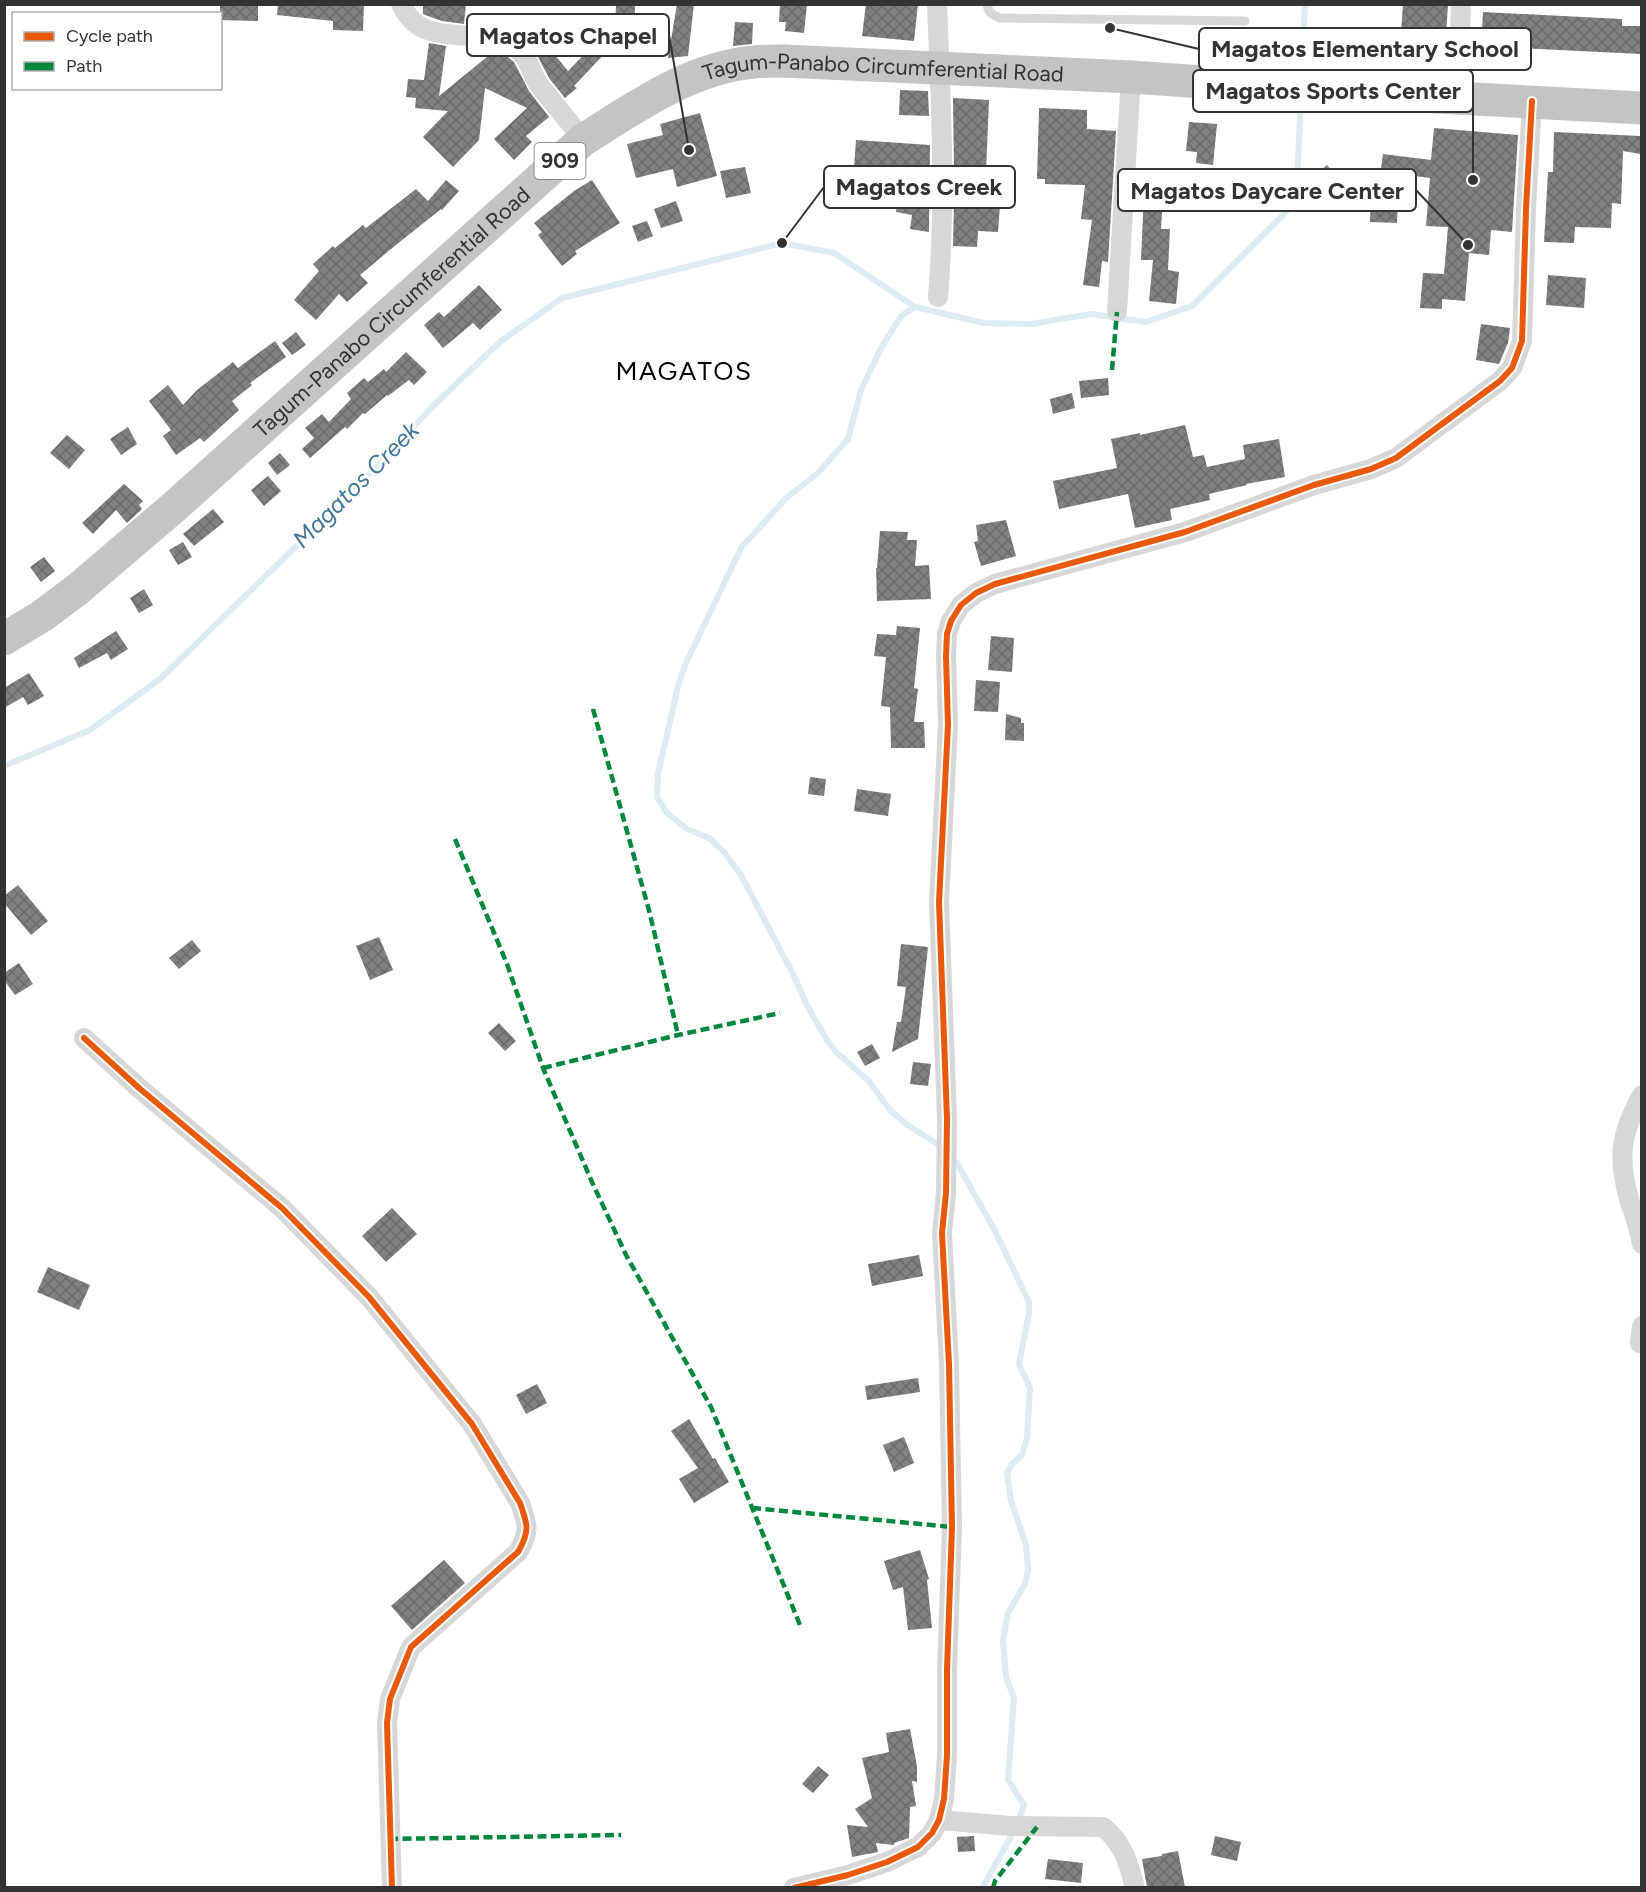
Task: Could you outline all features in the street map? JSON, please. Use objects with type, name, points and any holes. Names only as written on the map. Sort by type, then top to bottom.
[{"type":"highway","name":"Tagum-Panabo Circumferential Road","points":[[4,639],[42,616],[78,589],[174,507],[583,140],[646,100],[682,82],[726,67],[754,62],[783,61],[1131,77],[1363,93],[1641,108]]},
{"type":"street","points":[[400,4],[419,26],[494,40],[513,46],[525,57],[539,84],[583,140]]},
{"type":"street","points":[[937,4],[942,179],[942,251],[938,297]]},
{"type":"street","points":[[1458,98],[1461,4]]},
{"type":"street","points":[[1117,312],[1131,77]]},
{"type":"street","points":[[794,1887],[848,1875],[887,1862],[918,1847],[932,1833],[939,1820],[945,1799],[952,1527],[949,1364],[942,1233],[946,1192],[947,1119],[939,902],[948,726],[946,645],[951,621],[961,605],[976,593],[995,584],[1185,531],[1314,485],[1371,469],[1396,458],[1500,381],[1512,368],[1522,341],[1532,101]]},
{"type":"street","points":[[84,1038],[139,1088],[282,1208],[369,1297],[472,1424],[520,1503],[527,1527],[526,1539],[518,1552],[411,1647],[390,1699],[387,1723],[392,1887]]},
{"type":"street","points":[[1641,1095],[1625,1130],[1622,1161],[1641,1244]]},
{"type":"street","points":[[939,1820],[1011,1826],[1103,1827],[1120,1844],[1128,1860],[1135,1887]]},
{"type":"lane","points":[[987,4],[992,15],[1000,18],[1245,21]]},
{"type":"building","points":[[220,4],[258,4],[258,21],[222,20],[222,12],[220,12]]},
{"type":"building","points":[[278,4],[364,4],[363,31],[333,30],[333,21],[277,15]]},
{"type":"building","points":[[423,4],[466,4],[464,24],[442,21],[425,15]]},
{"type":"building","points":[[677,4],[694,4],[688,56],[668,58]]},
{"type":"building","points":[[780,4],[807,4],[804,33],[785,31],[786,22],[779,22]]},
{"type":"building","points":[[866,4],[918,4],[914,41],[862,36]]},
{"type":"building","points":[[1403,4],[1448,4],[1446,37],[1401,34]]},
{"type":"building","points":[[616,5],[635,6],[634,32],[615,31]]},
{"type":"building","points":[[1483,12],[1622,19],[1622,26],[1641,26],[1641,54],[1481,46]]},
{"type":"building","points":[[735,22],[753,23],[752,44],[733,46]]},
{"type":"building","points":[[598,40],[608,50],[574,86],[577,88],[565,98],[549,78],[535,51],[541,46],[555,55],[568,71]]},
{"type":"building","points":[[429,43],[446,46],[439,96],[493,52],[508,57],[514,62],[529,91],[549,117],[526,136],[532,142],[514,160],[494,139],[527,108],[485,88],[479,140],[453,167],[423,137],[448,111],[415,108],[416,98],[406,97],[408,79],[424,80]]},
{"type":"building","points":[[900,90],[928,91],[929,116],[899,115]]},
{"type":"building","points":[[953,98],[989,100],[986,172],[954,171]]},
{"type":"building","points":[[1039,108],[1087,110],[1087,129],[1116,131],[1108,262],[1102,261],[1099,287],[1083,285],[1092,220],[1081,219],[1085,185],[1045,184],[1045,179],[1037,179]]},
{"type":"building","points":[[700,113],[717,176],[677,187],[673,169],[636,178],[627,144],[663,135],[660,124]]},
{"type":"building","points":[[1189,122],[1217,124],[1213,165],[1196,163],[1197,152],[1186,151]]},
{"type":"building","points":[[1434,128],[1518,135],[1512,232],[1491,230],[1489,255],[1469,253],[1465,301],[1442,299],[1442,309],[1420,308],[1423,273],[1444,274],[1448,227],[1426,226],[1430,178],[1399,174],[1397,223],[1370,222],[1371,192],[1378,192],[1383,154],[1431,160]]},
{"type":"building","points":[[1554,132],[1641,136],[1641,154],[1623,151],[1621,204],[1612,203],[1611,228],[1575,227],[1574,243],[1544,242],[1548,172],[1553,172]]},
{"type":"building","points":[[856,140],[930,145],[929,232],[910,229],[912,215],[896,212],[900,185],[853,181]]},
{"type":"building","points":[[1327,165],[1337,177],[1319,192],[1309,180]]},
{"type":"building","points":[[745,167],[751,193],[726,198],[720,171]]},
{"type":"building","points":[[446,180],[459,191],[442,210],[360,275],[368,283],[347,302],[339,294],[316,320],[294,300],[319,271],[313,264],[333,246],[335,248],[363,225],[366,228],[416,189],[428,201]]},
{"type":"building","points":[[592,180],[620,223],[575,251],[577,254],[562,266],[538,235],[542,232],[534,223],[574,191]]},
{"type":"building","points":[[1144,193],[1163,195],[1161,229],[1170,229],[1168,270],[1179,272],[1176,304],[1149,301],[1153,260],[1141,260]]},
{"type":"building","points":[[676,201],[683,221],[661,228],[654,209]]},
{"type":"building","points":[[954,202],[1000,206],[998,232],[978,231],[977,247],[953,246]]},
{"type":"building","points":[[647,221],[653,236],[638,242],[632,226]]},
{"type":"building","points":[[1548,275],[1586,278],[1584,308],[1546,305]]},
{"type":"building","points":[[479,285],[502,310],[480,330],[473,323],[443,348],[424,325],[439,312],[444,317]]},
{"type":"building","points":[[1481,324],[1510,328],[1508,343],[1499,364],[1476,360]]},
{"type":"building","points":[[296,332],[306,345],[292,355],[282,343]]},
{"type":"building","points":[[275,341],[286,357],[250,383],[252,385],[232,401],[239,410],[204,442],[200,438],[176,455],[163,436],[171,430],[149,401],[168,385],[183,405],[197,390],[233,362],[238,368]]},
{"type":"building","points":[[406,352],[427,372],[414,385],[409,380],[387,395],[365,414],[363,413],[347,429],[345,427],[310,458],[302,449],[314,438],[305,428],[322,414],[329,422],[351,399],[347,393],[364,378],[368,382],[384,369],[386,372]]},
{"type":"building","points":[[1108,378],[1109,395],[1081,398],[1079,381]]},
{"type":"building","points":[[1072,393],[1075,408],[1053,414],[1050,399]]},
{"type":"building","points":[[1185,425],[1193,457],[1204,455],[1207,467],[1245,459],[1243,445],[1279,439],[1285,477],[1209,494],[1210,500],[1170,509],[1172,520],[1135,528],[1128,494],[1059,509],[1053,481],[1117,468],[1111,439]]},
{"type":"building","points":[[128,427],[137,444],[121,455],[110,439]]},
{"type":"building","points":[[67,435],[85,450],[69,469],[50,453]]},
{"type":"building","points":[[280,453],[290,465],[277,475],[268,463]]},
{"type":"building","points":[[268,476],[281,491],[264,506],[251,490]]},
{"type":"building","points":[[124,484],[143,501],[139,505],[142,509],[127,523],[116,510],[93,534],[82,523]]},
{"type":"building","points":[[213,509],[224,522],[194,546],[183,534]]},
{"type":"building","points":[[1006,520],[1016,556],[981,566],[974,542],[978,541],[976,525]]},
{"type":"building","points":[[880,531],[908,532],[907,540],[917,540],[915,566],[929,565],[931,599],[877,601],[876,568]]},
{"type":"building","points":[[183,542],[192,557],[178,565],[169,550]]},
{"type":"building","points":[[44,557],[55,571],[41,582],[30,567]]},
{"type":"building","points":[[144,589],[153,605],[139,613],[130,598]]},
{"type":"building","points":[[897,626],[920,628],[914,688],[918,689],[914,722],[924,722],[925,748],[891,748],[890,707],[881,706],[886,657],[874,656],[877,634],[896,635]]},
{"type":"building","points":[[116,631],[128,649],[111,660],[107,653],[79,668],[74,658]]},
{"type":"building","points":[[991,636],[1014,638],[1012,672],[988,670]]},
{"type":"building","points":[[29,673],[44,696],[28,705],[23,697],[4,708],[4,688]]},
{"type":"building","points":[[976,680],[1000,682],[998,712],[974,711]]},
{"type":"building","points":[[1006,714],[1021,718],[1021,723],[1024,723],[1024,741],[1005,740]]},
{"type":"building","points":[[810,777],[826,779],[824,796],[808,794]]},
{"type":"building","points":[[857,789],[891,794],[888,816],[854,811]]},
{"type":"building","points":[[18,885],[48,921],[31,935],[4,903],[4,896]]},
{"type":"building","points":[[379,937],[393,970],[370,980],[356,946]]},
{"type":"building","points":[[192,940],[201,951],[179,969],[169,958]]},
{"type":"building","points":[[901,944],[928,947],[918,1039],[892,1052],[897,1022],[901,1022],[906,987],[897,986]]},
{"type":"building","points":[[19,963],[33,984],[15,995],[4,980],[4,973]]},
{"type":"building","points":[[499,1023],[516,1041],[505,1051],[488,1033]]},
{"type":"building","points":[[872,1044],[880,1058],[865,1066],[857,1052]]},
{"type":"building","points":[[913,1062],[931,1064],[928,1086],[910,1084]]},
{"type":"building","points":[[392,1208],[417,1234],[386,1262],[362,1236]]},
{"type":"building","points":[[919,1255],[923,1276],[872,1286],[868,1264]]},
{"type":"building","points":[[48,1267],[90,1285],[79,1310],[37,1292]]},
{"type":"building","points":[[918,1378],[920,1392],[867,1400],[865,1386]]},
{"type":"building","points":[[537,1384],[547,1403],[526,1414],[516,1395]]},
{"type":"building","points":[[689,1419],[729,1482],[694,1503],[679,1479],[698,1468],[671,1431]]},
{"type":"building","points":[[904,1437],[914,1463],[894,1472],[883,1445]]},
{"type":"building","points":[[920,1550],[929,1579],[927,1580],[932,1628],[908,1630],[903,1587],[893,1590],[884,1561]]},
{"type":"building","points":[[444,1560],[465,1583],[412,1630],[391,1606]]},
{"type":"building","points":[[910,1729],[917,1766],[917,1782],[912,1781],[916,1806],[910,1807],[909,1838],[894,1843],[894,1845],[876,1843],[878,1852],[852,1857],[847,1825],[868,1827],[855,1809],[872,1798],[862,1758],[889,1752],[886,1733]]},
{"type":"building","points":[[818,1766],[829,1775],[813,1793],[802,1784]]},
{"type":"building","points":[[974,1836],[975,1851],[958,1852],[957,1837]]},
{"type":"building","points":[[1215,1836],[1241,1842],[1237,1861],[1211,1855]]},
{"type":"building","points":[[1178,1851],[1185,1887],[1147,1887],[1142,1859]]},
{"type":"building","points":[[1048,1859],[1083,1863],[1081,1883],[1045,1879]]},
{"type":"waterway","name":"Magatos Creek","points":[[1301,78],[1305,4]]},
{"type":"waterway","name":"Magatos Creek","points":[[4,766],[90,730],[160,679],[358,486],[432,407],[501,341],[562,298],[782,243],[834,253],[915,307],[984,323],[1031,324],[1091,314],[1146,322],[1192,306],[1296,202],[1301,97]]},
{"type":"waterway","points":[[915,307],[901,316],[881,348],[861,390],[848,439],[817,474],[786,498],[741,548],[679,682],[658,774],[657,797],[667,813],[687,829],[709,838],[724,852],[741,875],[808,1007],[836,1052],[868,1080],[890,1110],[906,1124],[939,1145]]},
{"type":"waterway","points":[[957,1163],[995,1231],[1029,1302],[1019,1364],[1030,1388],[1027,1438],[1022,1455],[1012,1464],[1007,1473],[1011,1501],[1026,1545],[1028,1570],[1025,1584],[1008,1613],[1003,1641],[1006,1677],[1014,1698],[1008,1780],[1024,1805],[1016,1828],[982,1888]]},
{"type":"marked path","points":[[1112,370],[1117,312]]},
{"type":"marked path","points":[[593,709],[650,914],[678,1035]]},
{"type":"marked path","points":[[455,839],[507,964],[543,1068],[592,1182],[626,1255],[711,1407],[800,1625]]},
{"type":"marked path","points":[[543,1068],[780,1013]]},
{"type":"marked path","points":[[752,1508],[952,1527]]},
{"type":"marked path","points":[[993,1888],[995,1881],[1037,1827]]},
{"type":"marked path","points":[[389,1839],[621,1835]]},
{"type":"cycle path","points":[[794,1888],[848,1875],[887,1862],[918,1847],[932,1833],[939,1820],[944,1799],[952,1527],[949,1364],[942,1233],[946,1193],[947,1119],[939,902],[948,725],[946,656],[947,634],[951,621],[961,605],[976,593],[995,584],[1185,532],[1314,485],[1371,469],[1396,458],[1500,381],[1512,368],[1522,341],[1532,101]]},
{"type":"cycle path","points":[[84,1038],[139,1088],[282,1208],[369,1297],[472,1424],[520,1503],[527,1528],[518,1552],[411,1647],[390,1699],[387,1723],[392,1888]]},
{"type":"place","name":"Magatos Elementary School","points":[[1110,28]]},
{"type":"place","name":"Magatos Chapel","points":[[689,150]]},
{"type":"place","name":"Magatos Sports Center","points":[[1473,180]]},
{"type":"place","name":"Magatos Creek","points":[[782,243]]},
{"type":"place","name":"Magatos Daycare Center","points":[[1468,245]]},
{"type":"district","name":"MAGATOS","points":[[684,371]]}]
